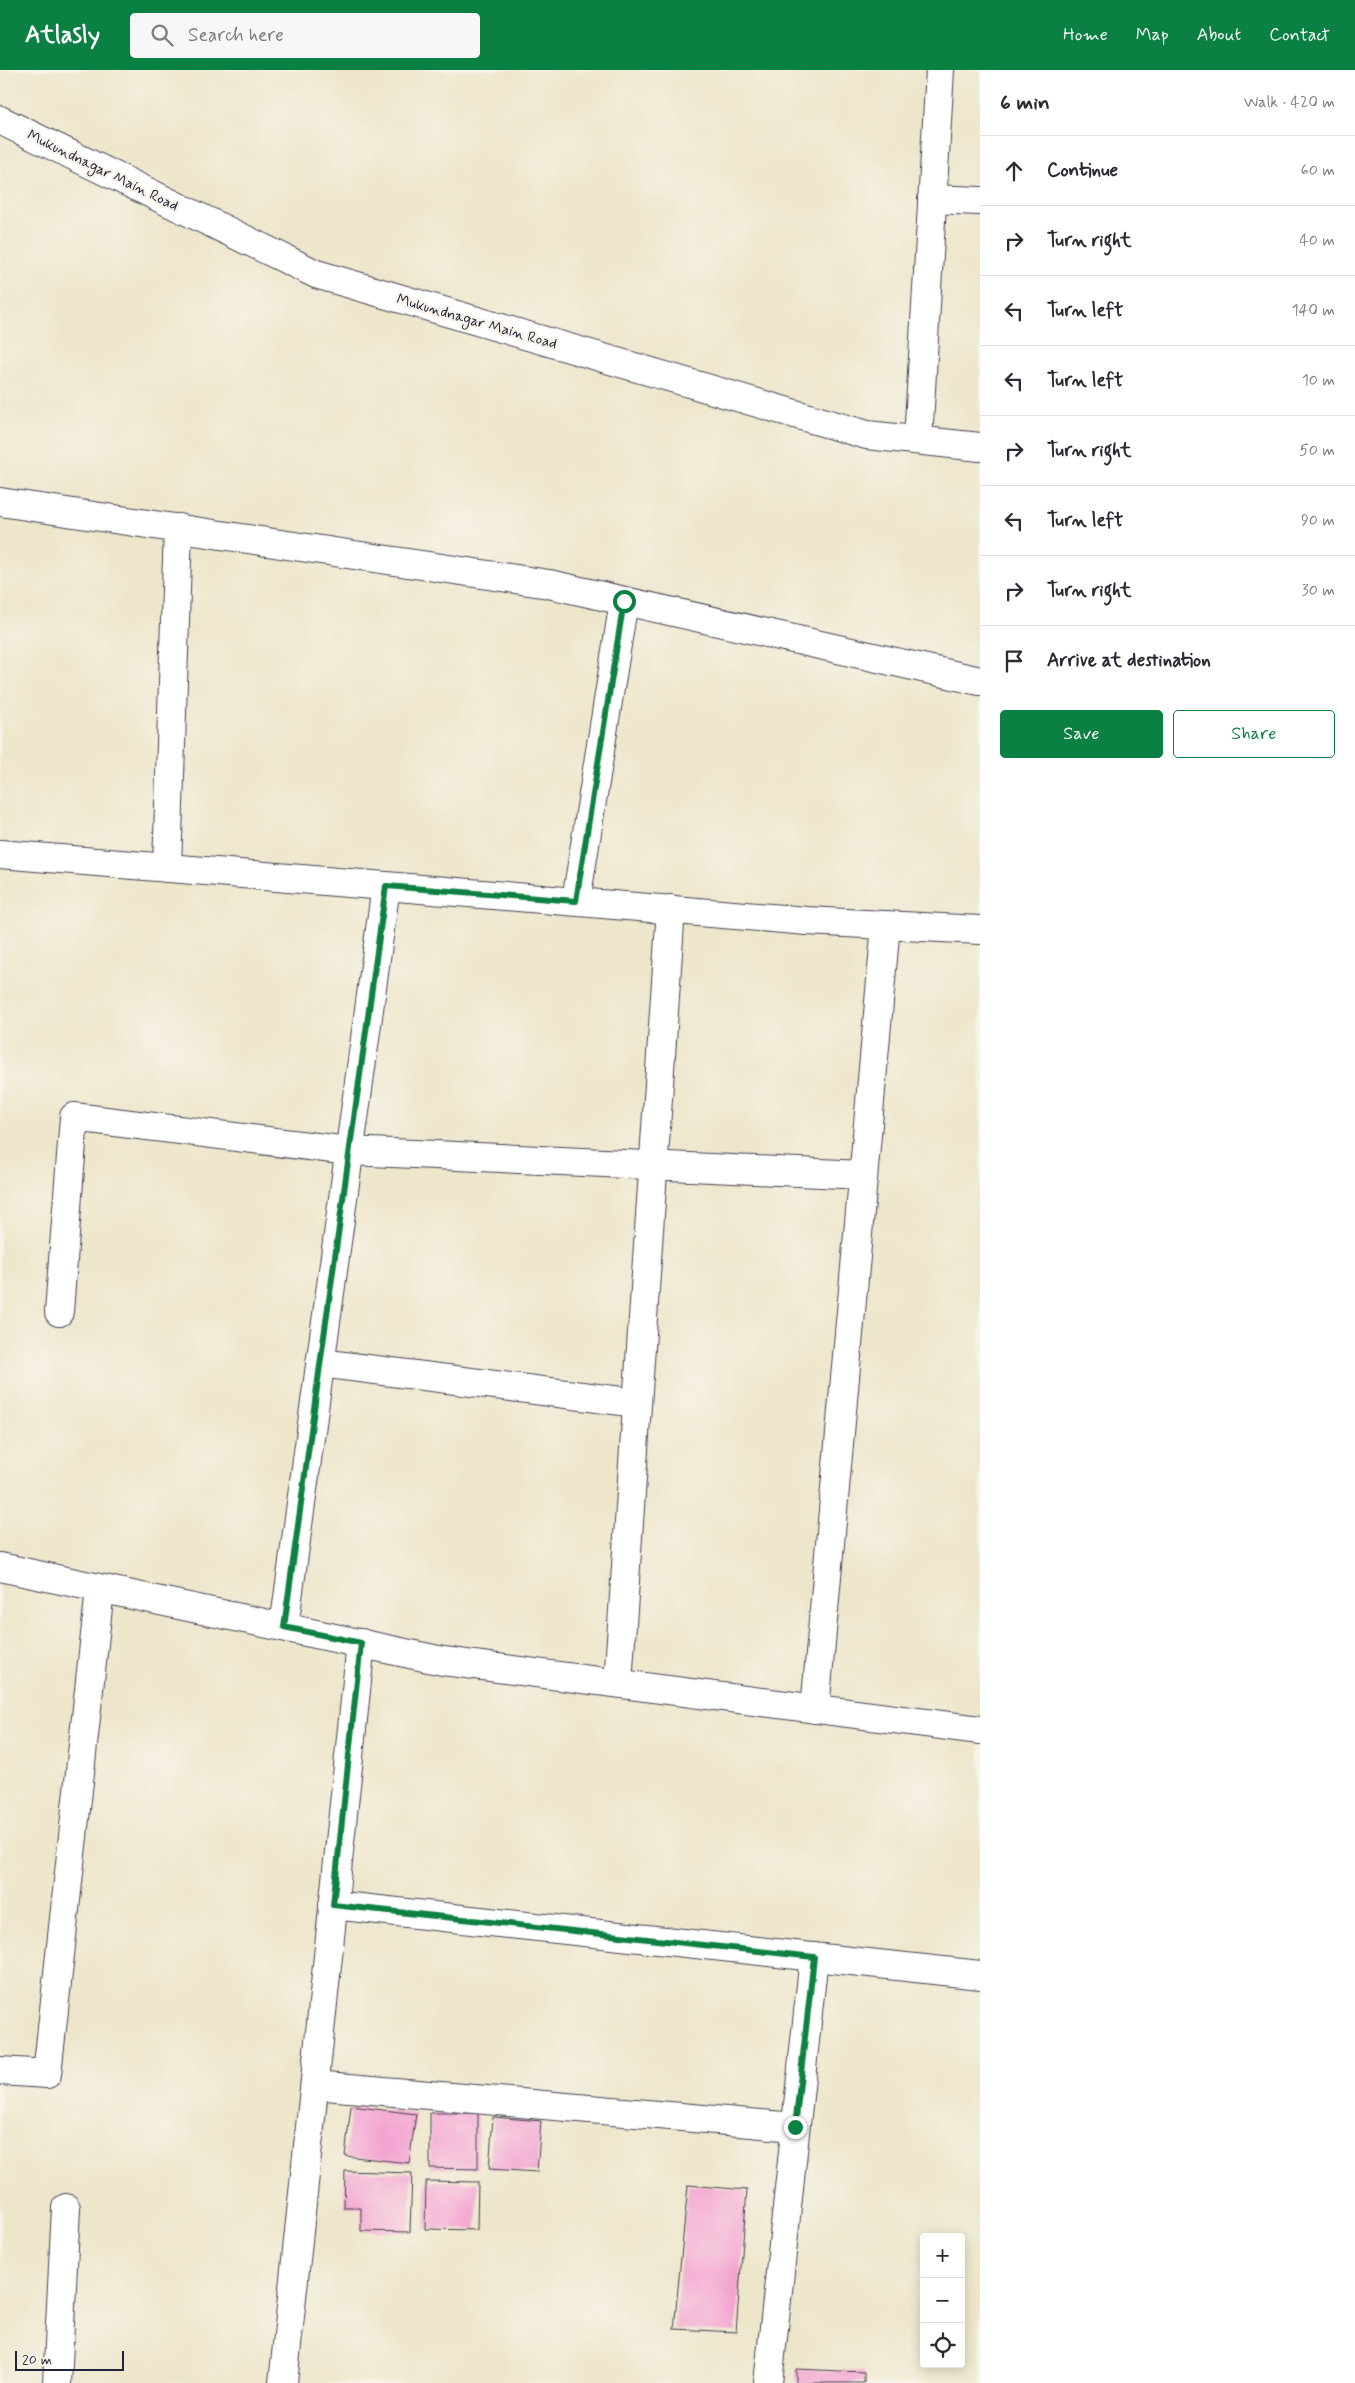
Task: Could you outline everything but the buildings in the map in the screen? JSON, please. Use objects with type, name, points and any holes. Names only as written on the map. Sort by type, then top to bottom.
[{"type":"street","points":[[918,440],[940,70]]},
{"type":"street","name":"Mukundnagar Main Road","points":[[0,120],[316,274],[867,435],[980,446]]},
{"type":"street","points":[[932,199],[980,201]]},
{"type":"street","points":[[0,502],[549,584],[980,682]]},
{"type":"street","points":[[167,868],[178,528]]},
{"type":"street","points":[[576,901],[624,601]]},
{"type":"street","points":[[0,854],[671,909],[980,930]]},
{"type":"street","points":[[284,1627],[386,886]]},
{"type":"street","points":[[618,1684],[671,909]]},
{"type":"street","points":[[815,1709],[886,925]]},
{"type":"street","points":[[59,1312],[74,1117],[349,1151],[863,1175]]},
{"type":"street","points":[[320,1363],[637,1403]]},
{"type":"street","points":[[0,1567],[443,1661],[980,1730]]},
{"type":"street","points":[[0,2071],[47,2074],[100,1588]]},
{"type":"street","points":[[283,2383],[361,1643]]},
{"type":"street","points":[[333,1905],[980,1974]]},
{"type":"street","points":[[768,2383],[814,1957]]},
{"type":"street","points":[[314,2085],[795,2127]]},
{"type":"street","points":[[57,2383],[66,2208]]},
{"type":"route","points":[[624,601],[576,901],[386,886],[284,1627],[361,1643],[333,1905],[814,1957],[795,2127]]}]
